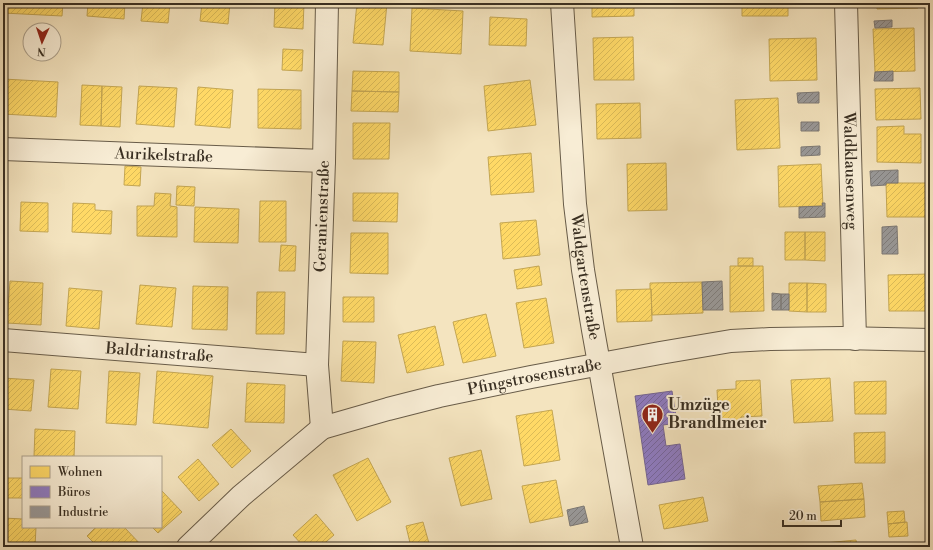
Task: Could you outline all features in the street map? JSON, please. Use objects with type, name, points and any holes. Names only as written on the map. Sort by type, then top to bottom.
[{"type":"street","name":"Geranienstraße","points":[[322,428],[317,365],[324,161],[327,3]]},
{"type":"street","name":"Waldgartenstraße","points":[[562,3],[575,204],[583,270],[632,547]]},
{"type":"street","name":"Waldklausenweg","points":[[846,3],[855,339]]},
{"type":"street","name":"Aurikelstraße","points":[[3,149],[324,161]]},
{"type":"street","name":"Pfingstrosenstraße","points":[[188,547],[241,496],[322,428],[439,396],[599,364],[732,341],[770,339],[930,340]]},
{"type":"street","name":"Baldrianstraße","points":[[3,340],[317,365]]},
{"type":"building: Wohnen","points":[[3,3],[63,3],[62,16],[3,13]]},
{"type":"building: Wohnen","points":[[88,3],[125,3],[124,19],[87,16]]},
{"type":"building: Wohnen","points":[[143,3],[170,3],[168,23],[141,21]]},
{"type":"building: Wohnen","points":[[202,3],[230,3],[228,24],[200,21]]},
{"type":"building: Wohnen","points":[[275,3],[304,3],[303,29],[274,27]]},
{"type":"building: Wohnen","points":[[357,3],[387,3],[383,45],[353,43]]},
{"type":"building: Wohnen","points":[[592,3],[634,3],[634,16],[592,17]]},
{"type":"building: Wohnen","points":[[742,3],[788,3],[788,16],[742,16]]},
{"type":"building: Wohnen","points":[[877,3],[918,3],[918,8],[877,9]]},
{"type":"building: Wohnen","points":[[412,8],[463,11],[461,54],[410,51]]},
{"type":"building: Wohnen","points":[[490,17],[527,19],[526,46],[489,45]]},
{"type":"building: Wohnen","points":[[914,28],[915,71],[875,72],[873,29]]},
{"type":"building: Wohnen","points":[[633,37],[634,80],[594,80],[593,38]]},
{"type":"building: Wohnen","points":[[816,38],[817,80],[770,81],[769,39]]},
{"type":"building: Wohnen","points":[[283,49],[303,50],[302,71],[282,70]]},
{"type":"building: Wohnen","points":[[353,71],[399,72],[399,92],[352,91]]},
{"type":"building: Wohnen","points":[[3,79],[58,82],[56,117],[3,114]]},
{"type":"building: Wohnen","points":[[530,80],[536,125],[488,131],[484,86]]},
{"type":"building: Wohnen","points":[[82,85],[102,86],[101,126],[80,125]]},
{"type":"building: Wohnen","points":[[102,86],[122,87],[120,127],[101,126]]},
{"type":"building: Wohnen","points":[[139,86],[177,88],[174,127],[136,124]]},
{"type":"building: Wohnen","points":[[198,87],[233,90],[230,128],[195,125]]},
{"type":"building: Wohnen","points":[[920,88],[921,119],[876,120],[875,89]]},
{"type":"building: Wohnen","points":[[258,89],[301,90],[301,129],[258,128]]},
{"type":"building: Wohnen","points":[[352,91],[399,92],[398,112],[351,111]]},
{"type":"building: Wohnen","points":[[778,98],[780,148],[737,150],[735,100]]},
{"type":"building: Wohnen","points":[[640,103],[641,138],[597,139],[596,104]]},
{"type":"building: Wohnen","points":[[353,123],[390,123],[389,159],[353,159]]},
{"type":"building: Wohnen","points":[[904,126],[904,134],[921,134],[921,163],[877,162],[877,127]]},
{"type":"building: Wohnen","points":[[531,153],[534,192],[491,195],[488,157]]},
{"type":"building: Wohnen","points":[[666,163],[667,210],[628,211],[627,164]]},
{"type":"building: Wohnen","points":[[821,164],[823,206],[779,207],[778,166]]},
{"type":"building: Wohnen","points":[[125,166],[141,167],[140,186],[124,185]]},
{"type":"building: Wohnen","points":[[886,183],[930,183],[930,217],[887,217]]},
{"type":"building: Wohnen","points":[[177,186],[195,187],[194,206],[176,205]]},
{"type":"building: Wohnen","points":[[155,193],[171,194],[170,206],[177,207],[177,237],[137,236],[137,206],[154,206]]},
{"type":"building: Wohnen","points":[[353,193],[398,193],[397,222],[353,221]]},
{"type":"building: Wohnen","points":[[260,201],[286,201],[286,242],[259,242]]},
{"type":"building: Wohnen","points":[[21,202],[48,203],[48,232],[20,231]]},
{"type":"building: Wohnen","points":[[73,203],[95,204],[95,210],[112,211],[111,234],[72,232]]},
{"type":"building: Wohnen","points":[[195,207],[239,209],[238,243],[194,242]]},
{"type":"building: Wohnen","points":[[536,220],[540,255],[503,259],[500,223]]},
{"type":"building: Wohnen","points":[[785,232],[805,232],[805,260],[785,260]]},
{"type":"building: Wohnen","points":[[805,232],[825,232],[825,261],[805,260]]},
{"type":"building: Wohnen","points":[[351,233],[388,233],[388,274],[350,273]]},
{"type":"building: Wohnen","points":[[281,245],[296,246],[295,271],[279,271]]},
{"type":"building: Wohnen","points":[[738,258],[753,258],[753,266],[738,266]]},
{"type":"building: Wohnen","points":[[539,266],[542,285],[517,289],[514,270]]},
{"type":"building: Wohnen","points":[[730,266],[763,266],[764,311],[730,312]]},
{"type":"building: Wohnen","points":[[930,274],[930,311],[889,311],[888,275]]},
{"type":"building: Wohnen","points":[[10,281],[43,283],[41,325],[7,323]]},
{"type":"building: Wohnen","points":[[702,282],[703,313],[652,315],[650,283]]},
{"type":"building: Wohnen","points":[[789,283],[807,283],[807,312],[789,311]]},
{"type":"building: Wohnen","points":[[807,283],[826,284],[826,312],[807,312]]},
{"type":"building: Wohnen","points":[[140,285],[176,288],[172,327],[136,324]]},
{"type":"building: Wohnen","points":[[193,286],[228,287],[227,330],[192,329]]},
{"type":"building: Wohnen","points":[[69,288],[102,291],[99,329],[66,326]]},
{"type":"building: Wohnen","points":[[651,289],[652,321],[617,322],[616,290]]},
{"type":"building: Wohnen","points":[[257,292],[285,292],[284,334],[256,334]]},
{"type":"building: Wohnen","points":[[343,297],[374,297],[374,322],[343,322]]},
{"type":"building: Wohnen","points":[[546,298],[554,343],[524,348],[516,303]]},
{"type":"building: Wohnen","points":[[486,314],[496,356],[463,363],[453,322]]},
{"type":"building: Wohnen","points":[[435,326],[444,365],[407,373],[398,335]]},
{"type":"building: Wohnen","points":[[343,341],[376,342],[374,383],[341,381]]},
{"type":"building: Wohnen","points":[[51,369],[81,371],[78,409],[48,407]]},
{"type":"building: Wohnen","points":[[109,371],[140,373],[136,425],[106,423]]},
{"type":"building: Wohnen","points":[[157,371],[213,376],[208,428],[153,423]]},
{"type":"building: Wohnen","points":[[3,378],[34,380],[31,411],[3,409]]},
{"type":"building: Wohnen","points":[[830,378],[833,421],[794,423],[791,380]]},
{"type":"building: Wohnen","points":[[760,380],[762,416],[741,417],[742,423],[719,425],[717,390],[736,389],[736,381]]},
{"type":"building: Wohnen","points":[[886,381],[886,414],[855,414],[854,382]]},
{"type":"building: Wohnen","points":[[247,383],[285,385],[284,423],[245,422]]},
{"type":"building: Wohnen","points":[[552,410],[560,460],[524,466],[516,416]]},
{"type":"building: Wohnen","points":[[35,429],[75,431],[74,456],[34,456]]},
{"type":"building: Wohnen","points":[[231,429],[251,451],[232,468],[212,445]]},
{"type":"building: Wohnen","points":[[885,432],[885,463],[855,463],[854,433]]},
{"type":"building: Wohnen","points":[[481,450],[492,499],[461,506],[449,458]]},
{"type":"building: Wohnen","points":[[368,458],[391,502],[357,521],[333,475]]},
{"type":"building: Wohnen","points":[[198,459],[219,484],[199,501],[178,477]]},
{"type":"building: Wohnen","points":[[3,478],[22,478],[22,498],[3,498]]},
{"type":"building: Wohnen","points":[[556,480],[563,516],[530,523],[522,486]]},
{"type":"building: Wohnen","points":[[862,483],[864,499],[820,502],[818,486]]},
{"type":"building: Wohnen","points":[[162,491],[182,512],[158,533],[153,528],[162,528]]},
{"type":"building: Wohnen","points":[[703,497],[708,521],[664,529],[659,505]]},
{"type":"building: Wohnen","points":[[864,499],[865,517],[821,521],[820,502]]},
{"type":"building: Wohnen","points":[[904,511],[905,522],[888,524],[887,512]]},
{"type":"building: Wohnen","points":[[316,514],[334,535],[320,547],[304,547],[293,535]]},
{"type":"building: Wohnen","points":[[3,518],[22,519],[22,528],[36,528],[35,547],[3,547]]},
{"type":"building: Wohnen","points":[[423,522],[430,547],[411,547],[406,526]]},
{"type":"building: Wohnen","points":[[907,522],[908,536],[889,537],[888,524]]},
{"type":"building: Wohnen","points":[[95,528],[125,528],[143,547],[98,547],[87,536]]},
{"type":"building: Wohnen","points":[[856,540],[857,547],[824,547],[824,543]]},
{"type":"building: Büros","name":"Umzüge Brandlmeier","points":[[672,391],[677,423],[663,425],[666,446],[680,444],[685,479],[648,485],[635,396]]},
{"type":"building: Industrie","points":[[458,3],[473,3],[473,7],[458,6]]},
{"type":"building: Industrie","points":[[892,20],[892,27],[875,28],[874,21]]},
{"type":"building: Industrie","points":[[893,71],[893,81],[874,81],[875,72]]},
{"type":"building: Industrie","points":[[819,92],[819,103],[798,103],[797,93]]},
{"type":"building: Industrie","points":[[801,122],[819,122],[819,131],[801,131]]},
{"type":"building: Industrie","points":[[820,146],[820,155],[801,156],[801,147]]},
{"type":"building: Industrie","points":[[898,170],[898,183],[886,183],[886,185],[871,186],[870,171]]},
{"type":"building: Industrie","points":[[822,203],[825,203],[825,217],[799,218],[799,207],[823,206]]},
{"type":"building: Industrie","points":[[897,226],[898,254],[882,254],[882,227]]},
{"type":"building: Industrie","points":[[722,281],[723,310],[703,310],[702,282]]},
{"type":"building: Industrie","points":[[772,293],[781,294],[781,310],[772,310]]},
{"type":"building: Industrie","points":[[781,294],[789,294],[789,310],[781,310]]},
{"type":"building: Industrie","points":[[584,506],[588,522],[570,526],[567,510]]},
{"type":"place","name":"Umzüge Brandlmeier","points":[[653,434]]}]
